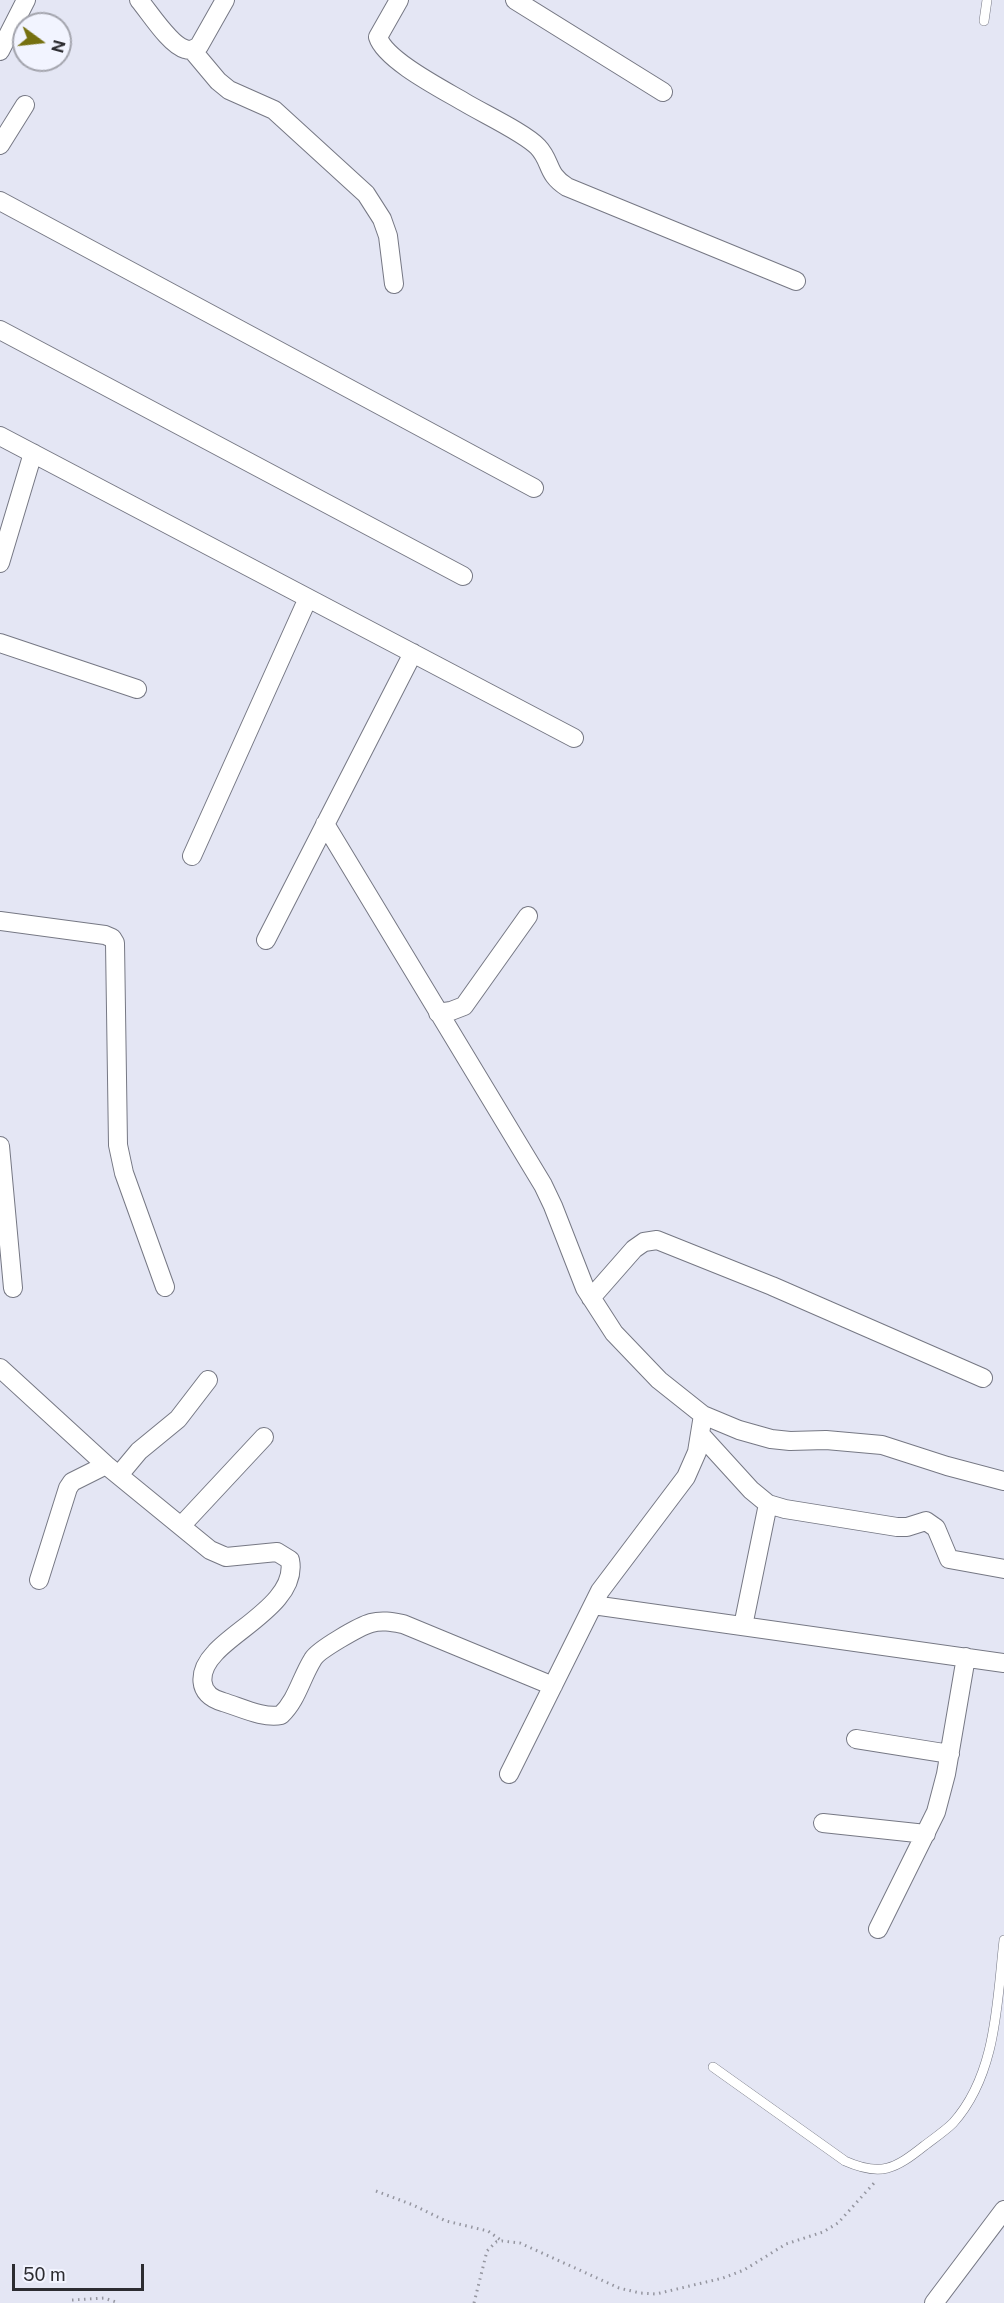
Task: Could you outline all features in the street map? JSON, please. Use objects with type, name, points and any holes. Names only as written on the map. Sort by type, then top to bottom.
[{"type":"street","points":[[0,51],[26,0]]},
{"type":"street","points":[[140,0],[175,43],[184,49],[192,50],[199,46],[225,0]]},
{"type":"street","points":[[399,0],[378,37],[380,45],[410,70],[529,140],[539,148],[558,182],[796,281]]},
{"type":"street","points":[[515,0],[663,92]]},
{"type":"street","points":[[192,50],[218,81],[229,90],[274,110],[366,194],[382,219],[388,236],[394,284]]},
{"type":"street","points":[[0,145],[25,105]]},
{"type":"street","points":[[0,201],[534,488]]},
{"type":"street","points":[[0,330],[463,576]]},
{"type":"street","points":[[0,436],[573,738]]},
{"type":"street","points":[[0,563],[33,453]]},
{"type":"street","points":[[192,856],[308,598]]},
{"type":"street","points":[[0,643],[137,689]]},
{"type":"street","points":[[266,940],[413,653]]},
{"type":"street","points":[[325,824],[543,1185],[591,1298],[615,1333],[659,1380],[703,1415],[739,1430],[771,1439],[790,1441],[826,1440],[882,1444],[947,1466],[1004,1481]]},
{"type":"street","points":[[438,1013],[465,1006],[528,916]]},
{"type":"street","points":[[0,921],[105,935],[112,938],[115,943],[118,1144],[124,1173],[165,1287]]},
{"type":"street","points":[[0,1146],[2,1195],[13,1288]]},
{"type":"street","points":[[591,1298],[634,1250],[644,1242],[657,1240],[772,1286],[983,1378]]},
{"type":"street","points":[[0,1368],[112,1470],[218,1554],[226,1557],[243,1557],[277,1551],[290,1560],[292,1569],[289,1581],[282,1592],[258,1618],[223,1644],[206,1666],[202,1679],[203,1689],[207,1695],[216,1700],[271,1716],[281,1715],[291,1705],[313,1658],[320,1650],[370,1623],[387,1620],[403,1624],[553,1686]]},
{"type":"street","points":[[39,1580],[68,1488],[72,1482],[112,1470],[140,1451],[178,1419],[208,1380]]},
{"type":"street","points":[[509,1774],[607,1581],[686,1477],[695,1458],[703,1415]]},
{"type":"street","points":[[700,1434],[751,1490],[768,1504],[785,1509],[897,1527],[907,1527],[926,1521],[936,1528],[949,1559],[1004,1569]]},
{"type":"street","points":[[181,1526],[264,1437]]},
{"type":"street","points":[[743,1626],[768,1504]]},
{"type":"street","points":[[593,1605],[1004,1663]]},
{"type":"street","points":[[878,1929],[936,1812],[950,1754],[966,1657]]},
{"type":"street","points":[[856,1739],[950,1754]]},
{"type":"street","points":[[823,1823],[926,1834]]},
{"type":"street","points":[[934,2303],[1004,2210]]},
{"type":"lane","points":[[984,21],[987,0]]},
{"type":"lane","points":[[713,2067],[845,2161],[860,2168],[886,2169],[903,2163],[953,2123],[973,2095],[988,2056],[994,2026],[1004,1940]]},
{"type":"path","points":[[474,2303],[487,2251],[496,2242],[502,2241],[520,2243],[619,2288],[640,2293],[656,2294],[723,2278],[744,2271],[786,2244],[823,2232],[838,2223],[886,2169]]},
{"type":"path","points":[[376,2191],[446,2221],[488,2230],[502,2241]]},
{"type":"path","points":[[72,2300],[104,2298],[118,2303]]}]
